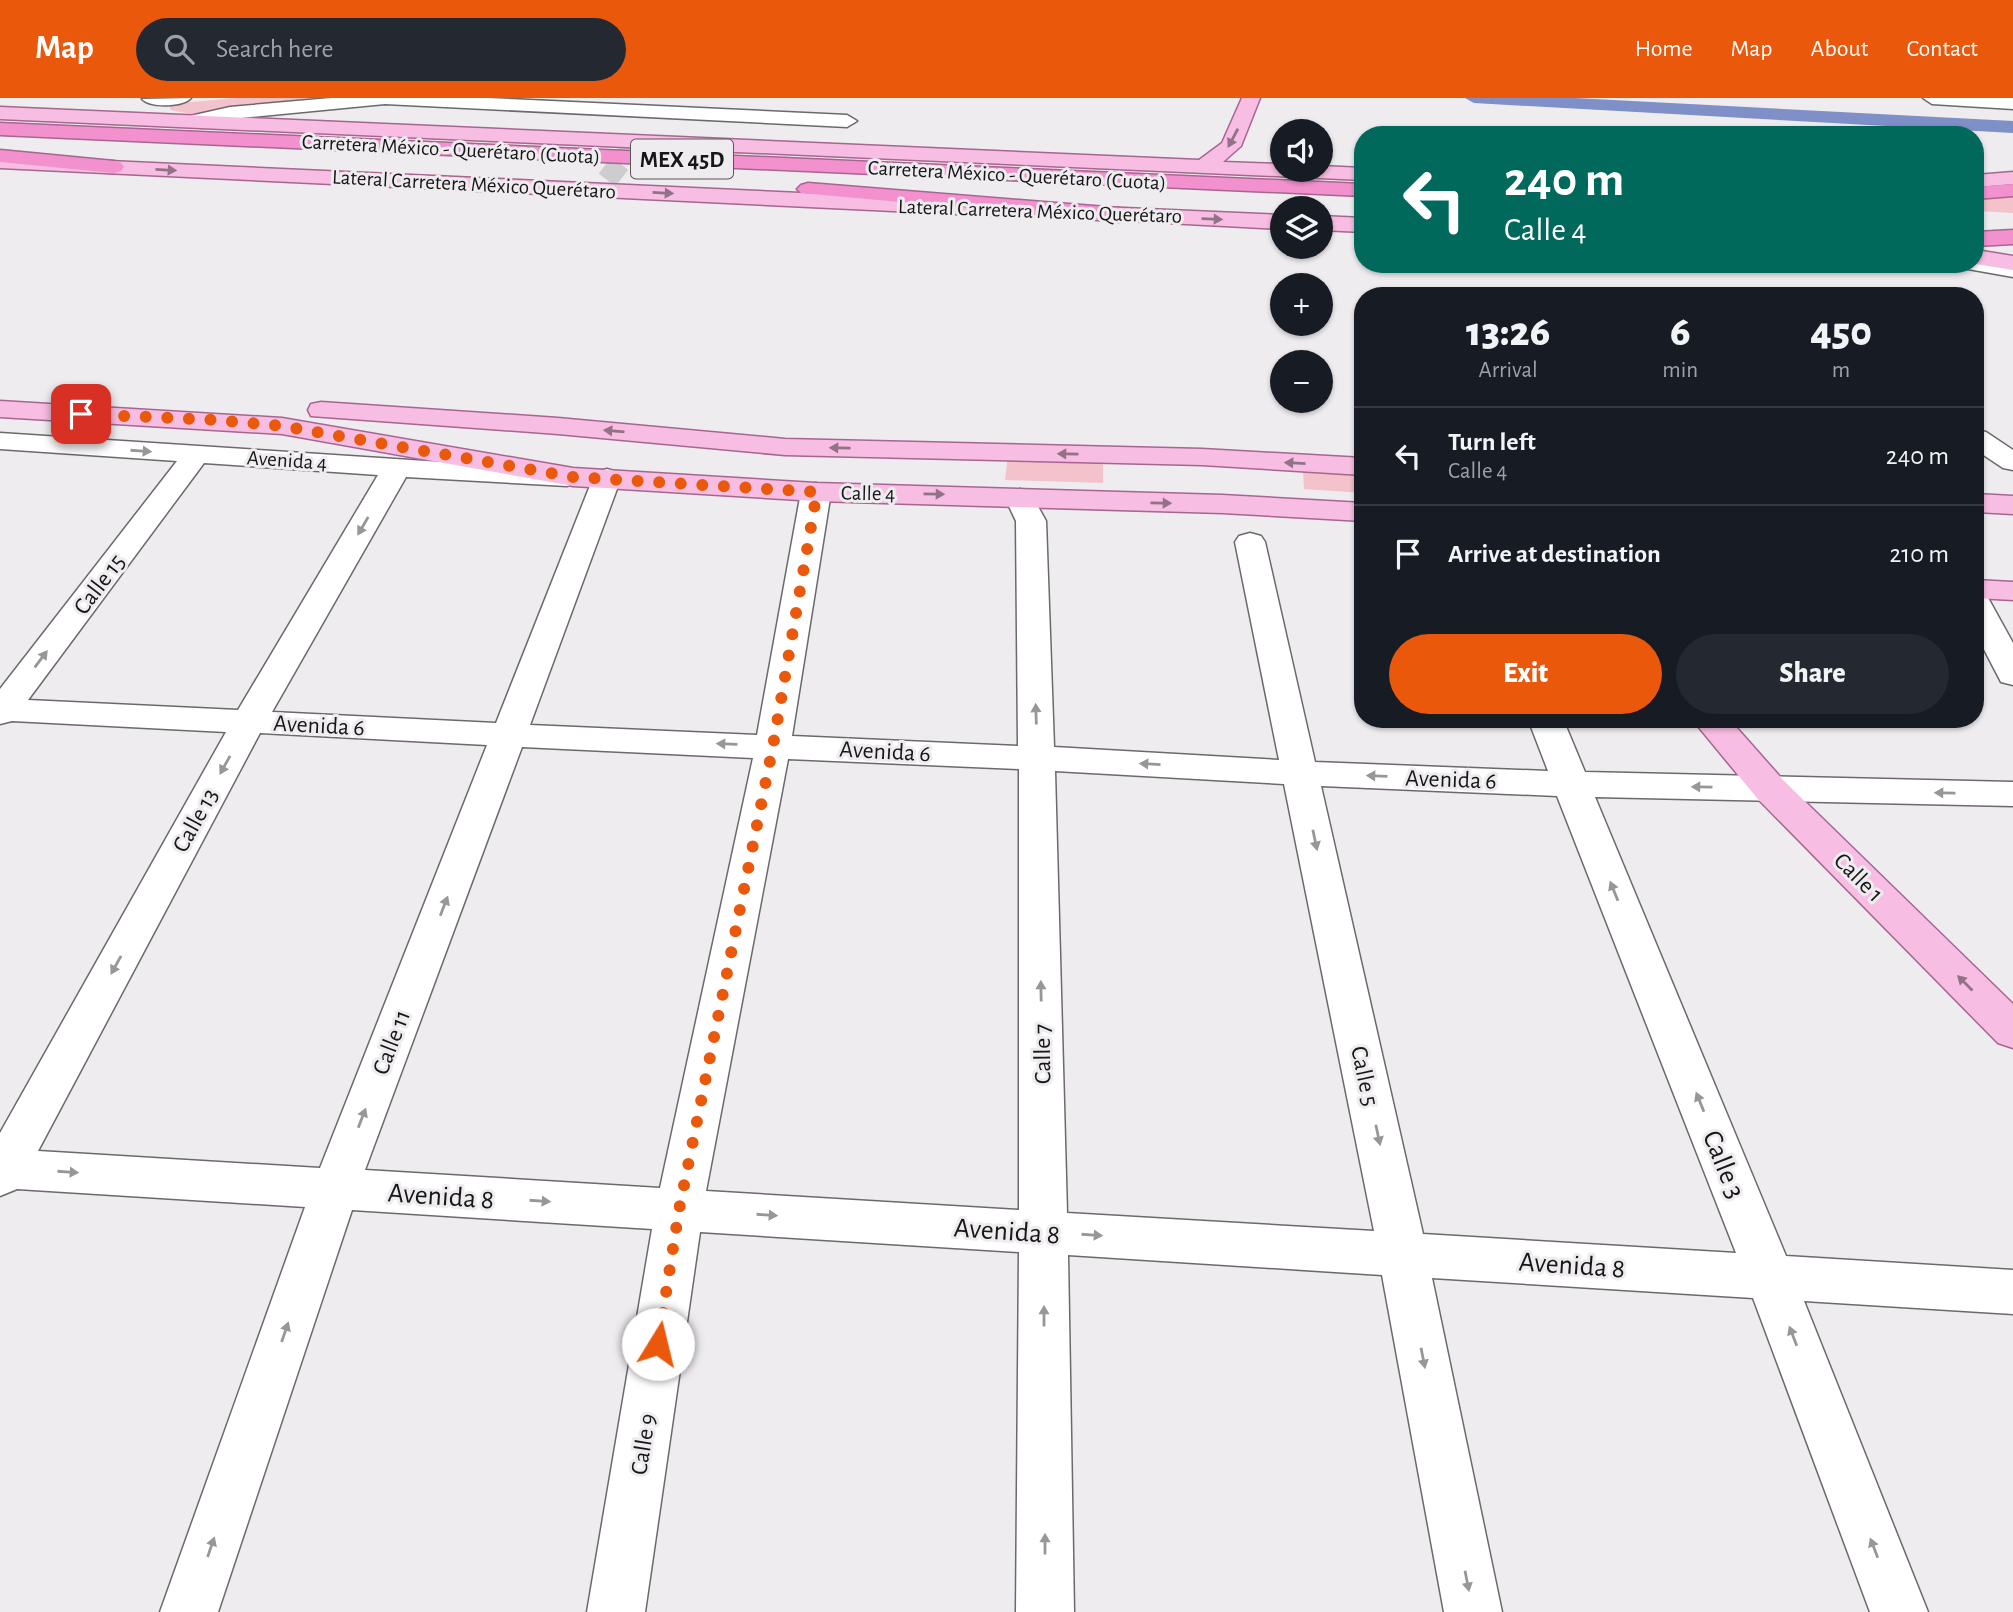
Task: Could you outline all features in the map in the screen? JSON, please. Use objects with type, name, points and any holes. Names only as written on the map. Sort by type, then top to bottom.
[{"type":"highway","points":[[0,127],[408,132]]},
{"type":"highway","name":"Carretera México - Querétaro (Cuota)","points":[[0,127],[1354,190]]},
{"type":"highway","name":"Carretera México - Querétaro (Cuota)","points":[[0,145],[712,179],[1354,206]]},
{"type":"highway","points":[[1333,174],[1354,175]]},
{"type":"highway","points":[[712,179],[1119,215]]},
{"type":"highway","points":[[1984,192],[2013,190]]},
{"type":"highway","points":[[1984,218],[2013,220]]},
{"type":"highway","points":[[1984,233],[2013,235]]},
{"type":"highway","points":[[1984,238],[2013,235]]},
{"type":"main road","points":[[1202,168],[1231,146],[1251,98]]},
{"type":"main road","points":[[86,116],[148,102],[190,120]]},
{"type":"main road","name":"Lateral Carretera México Querétaro","points":[[0,113],[190,120],[633,146],[1270,170]]},
{"type":"main road","points":[[1262,149],[1266,170]]},
{"type":"main road","name":"Lateral Carretera México Querétaro","points":[[0,159],[114,167],[604,185],[1270,221]]},
{"type":"main road","points":[[1984,180],[2013,178]]},
{"type":"main road","points":[[1333,224],[1354,225]]},
{"type":"main road","points":[[1984,258],[2013,263]]},
{"type":"main road","name":"Calle 4","points":[[0,394],[38,398],[230,404],[544,425],[785,447],[1202,457],[1354,466]]},
{"type":"main road","name":"Calle 4","points":[[0,409],[282,426],[590,477],[817,492],[1222,504],[1354,511]]},
{"type":"main road","points":[[1984,503],[2013,505]]},
{"type":"main road","points":[[1984,589],[2013,591]]},
{"type":"main road","name":"Calle 1","points":[[1717,728],[1770,789],[2009,1023]]},
{"type":"street","points":[[148,102],[182,98]]},
{"type":"street","points":[[190,120],[230,113],[393,98]]},
{"type":"street","points":[[1932,98],[2013,103]]},
{"type":"street","points":[[370,99],[847,121]]},
{"type":"street","points":[[1984,265],[2013,270]]},
{"type":"street","points":[[1984,443],[2013,462]]},
{"type":"street","name":"Avenida 4","points":[[2,444],[503,475],[590,477]]},
{"type":"street","name":"Calle 15","points":[[1,710],[197,454]]},
{"type":"street","name":"Calle 13","points":[[2,1171],[249,722],[397,467]]},
{"type":"street","name":"Calle 11","points":[[189,1612],[335,1189],[510,735],[590,477]]},
{"type":"street","name":"Calle 9","points":[[616,1612],[679,1210],[773,746],[817,492]]},
{"type":"street","name":"Calle 7","points":[[1020,498],[1031,522],[1037,758],[1044,1232],[1045,1612]]},
{"type":"street","name":"Calle 5","points":[[1250,542],[1403,1254],[1473,1612]]},
{"type":"street","points":[[1984,619],[2013,675]]},
{"type":"street","name":"Avenida 6","points":[[1,710],[1037,758],[1301,773],[1571,784],[2013,794]]},
{"type":"street","name":"Calle 3","points":[[1549,728],[1770,1277],[1899,1612]]},
{"type":"street","name":"Avenida 8","points":[[2,1171],[2013,1292]]},
{"type":"shaded area","points":[[237,98],[366,98],[191,114],[171,110],[168,104]]},
{"type":"shaded area","points":[[2013,196],[2013,213],[1984,211],[1984,198]]},
{"type":"shaded area","points":[[1008,455],[1103,457],[1103,483],[1005,480]]},
{"type":"shaded area","points":[[1303,470],[1354,473],[1354,492],[1304,489]]},
{"type":"waterway","points":[[1474,98],[2013,127]]},
{"type":"tunnel","points":[[607,180],[631,149]]},
{"type":"route","points":[[81,414],[217,420],[282,426],[573,477],[817,492],[773,746],[679,1210],[658,1344]]}]
